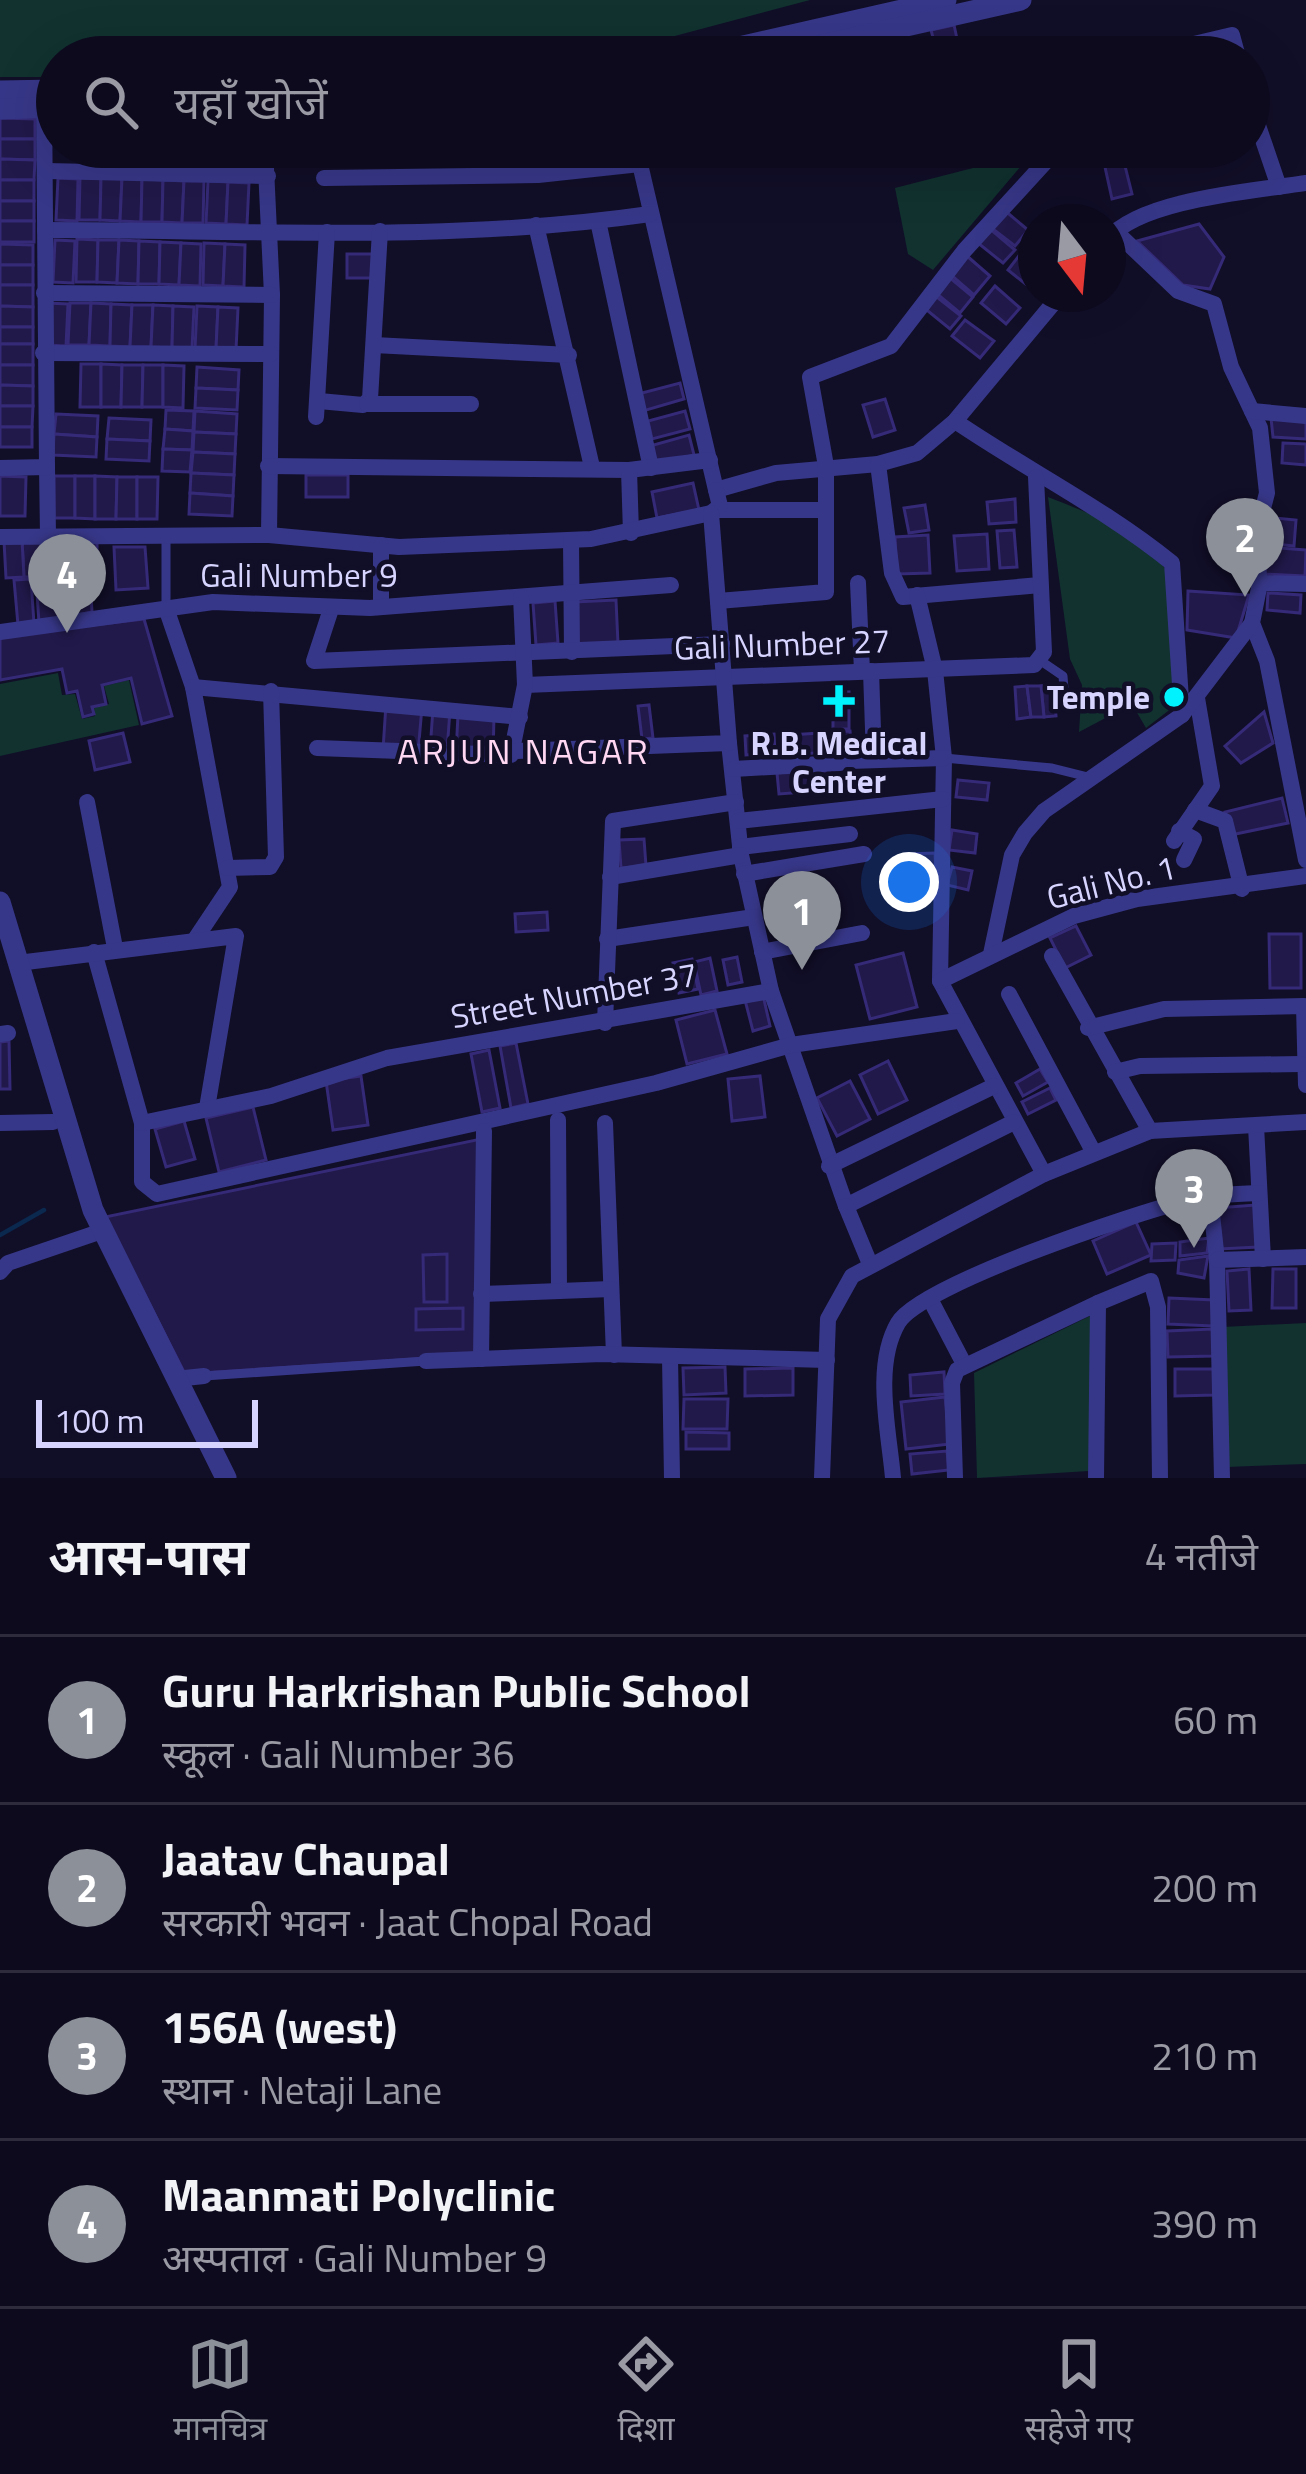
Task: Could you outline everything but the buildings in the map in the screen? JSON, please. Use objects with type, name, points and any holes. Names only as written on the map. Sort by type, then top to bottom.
[{"type":"street","points":[[840,36],[946,0]]},
{"type":"street","points":[[808,36],[1021,0]]},
{"type":"street","points":[[894,20],[898,36]]},
{"type":"street","points":[[0,91],[36,97]]},
{"type":"street","points":[[0,109],[36,102]]},
{"type":"street","points":[[1270,161],[1279,187]]},
{"type":"street","points":[[47,168],[43,352],[48,535]]},
{"type":"street","points":[[267,168],[272,295],[269,535]]},
{"type":"street","points":[[324,178],[538,175],[575,168]]},
{"type":"street","points":[[640,168],[716,490],[718,601],[729,743],[754,917],[771,991],[829,1166],[870,1264]]},
{"type":"street","points":[[718,601],[826,592],[826,466],[810,377],[890,346],[964,251],[1040,168]]},
{"type":"street","points":[[47,171],[268,176]]},
{"type":"street","points":[[1126,228],[1170,208],[1306,183]]},
{"type":"street","points":[[45,230],[380,231],[536,225],[650,214]]},
{"type":"street","points":[[598,221],[651,468]]},
{"type":"street","points":[[536,225],[592,466]]},
{"type":"street","points":[[367,404],[380,231]]},
{"type":"street","points":[[327,232],[317,409],[472,404]]},
{"type":"street","points":[[991,954],[1018,844],[1044,811],[1182,715],[1252,623],[1260,583],[1254,543],[1267,493],[1260,428],[1231,367],[1214,304],[1178,291],[1126,248]]},
{"type":"street","points":[[44,292],[272,295]]},
{"type":"street","points":[[716,490],[826,466],[878,464],[917,453],[955,421],[1046,312]]},
{"type":"street","points":[[374,345],[569,355]]},
{"type":"street","points":[[43,352],[271,354]]},
{"type":"street","points":[[1252,411],[1306,416]]},
{"type":"street","points":[[955,421],[1036,476],[1113,515],[1172,563],[1182,715]]},
{"type":"street","points":[[268,466],[629,470],[710,460]]},
{"type":"street","points":[[878,464],[892,572],[903,597],[1040,585]]},
{"type":"street","points":[[0,467],[47,467]]},
{"type":"street","points":[[629,470],[631,533]]},
{"type":"street","points":[[1036,476],[1041,661]]},
{"type":"street","points":[[0,537],[269,535],[381,545],[572,540],[631,533],[715,512],[824,510]]},
{"type":"street","points":[[572,540],[572,652]]},
{"type":"street","points":[[381,545],[381,607]]},
{"type":"street","points":[[858,583],[874,759]]},
{"type":"street","points":[[1260,583],[1306,584]]},
{"type":"street","name":"Gali Number 9","points":[[0,632],[246,600],[331,609],[671,585]]},
{"type":"street","points":[[916,596],[934,670],[944,758],[940,981],[957,1022],[1044,1174]]},
{"type":"street","points":[[516,751],[525,685],[521,597]]},
{"type":"street","points":[[166,608],[193,687],[230,887],[194,941]]},
{"type":"street","points":[[331,609],[314,662],[722,644]]},
{"type":"street","points":[[1252,623],[1267,662],[1306,860]]},
{"type":"street","name":"Gali Number 27","points":[[525,685],[934,670],[1041,661]]},
{"type":"street","points":[[193,687],[520,717]]},
{"type":"street","points":[[227,868],[270,867],[276,857],[271,691]]},
{"type":"street","points":[[1184,860],[1194,839],[1176,836],[1211,786],[1197,698]]},
{"type":"street","points":[[317,748],[501,758],[516,751],[729,743]]},
{"type":"street","points":[[733,769],[944,758]]},
{"type":"street","points":[[605,1023],[613,821],[944,799]]},
{"type":"street","points":[[87,802],[115,948]]},
{"type":"street","points":[[1195,810],[1225,820],[1242,889]]},
{"type":"street","points":[[610,877],[742,858],[850,834]]},
{"type":"street","points":[[742,858],[864,854]]},
{"type":"street","name":"Gali No. 1","points":[[940,981],[1074,916],[1137,899],[1242,889],[1306,876]]},
{"type":"street","points":[[0,902],[9,964],[53,1122],[96,1234],[213,1478]]},
{"type":"street","points":[[607,939],[754,917]]},
{"type":"street","points":[[762,952],[862,933]]},
{"type":"street","points":[[9,964],[236,936],[207,1108]]},
{"type":"street","points":[[0,939],[96,1234],[226,1478]]},
{"type":"street","points":[[94,952],[142,1123],[142,1182],[157,1194],[656,1084],[791,1045],[957,1022]]},
{"type":"street","points":[[1052,956],[1088,1028],[1150,1131]]},
{"type":"street","name":"Street Number 37","points":[[142,1123],[271,1096],[387,1058],[771,991]]},
{"type":"street","points":[[1009,994],[1094,1153]]},
{"type":"street","points":[[1088,1028],[1164,1010],[1304,1006],[1301,1064],[1306,1085]]},
{"type":"street","points":[[1115,1072],[1140,1066],[1301,1064]]},
{"type":"street","points":[[829,1166],[994,1086]]},
{"type":"street","points":[[558,1120],[560,1292]]},
{"type":"street","points":[[846,1206],[1014,1121]]},
{"type":"street","points":[[0,1123],[53,1122]]},
{"type":"street","points":[[823,1478],[828,1319],[837,1297],[870,1264],[1044,1174],[1150,1131],[1306,1122]]},
{"type":"street","points":[[604,1123],[614,1355]]},
{"type":"street","points":[[1256,1126],[1263,1258]]},
{"type":"street","points":[[481,1359],[484,1131]]},
{"type":"street","points":[[892,1478],[888,1345],[909,1308],[1060,1240],[1210,1196],[1258,1193]]},
{"type":"street","points":[[1210,1196],[1217,1260],[1222,1478]]},
{"type":"street","points":[[0,1272],[8,1263],[96,1234]]},
{"type":"street","points":[[1217,1260],[1306,1257]]},
{"type":"street","points":[[955,1478],[952,1384],[964,1364],[1151,1281],[1158,1307],[1160,1478]]},
{"type":"street","points":[[481,1294],[611,1289]]},
{"type":"street","points":[[930,1299],[964,1364]]},
{"type":"street","points":[[1096,1478],[1098,1303]]},
{"type":"street","points":[[427,1361],[614,1355],[827,1360]]},
{"type":"street","points":[[670,1357],[672,1478]]},
{"type":"street","points":[[175,1378],[204,1376]]},
{"type":"lane","points":[[166,534],[166,608]]},
{"type":"lane","points":[[1041,661],[1063,676],[1065,702]]},
{"type":"lane","points":[[944,758],[1052,768],[1092,778]]},
{"type":"lane","points":[[204,1376],[427,1361]]},
{"type":"green space","points":[[0,0],[810,0],[675,36],[36,36],[36,77],[0,77]]},
{"type":"green space","points":[[973,168],[1019,168],[933,270],[908,254],[895,188]]},
{"type":"green space","points":[[1048,497],[1136,539],[1163,565],[1171,581],[1178,625],[1177,704],[1146,728],[1132,704],[1079,732],[1082,685],[1070,659]]},
{"type":"green space","points":[[58,673],[62,695],[75,694],[82,719],[95,716],[94,708],[109,704],[104,686],[129,680],[139,725],[0,756],[0,684]]},
{"type":"green space","points":[[1096,1313],[1089,1471],[977,1478],[974,1373]]},
{"type":"green space","points":[[1306,1323],[1306,1464],[1227,1467],[1222,1327]]},
{"type":"waterway","points":[[0,1235],[44,1210]]},
{"type":"place","name":"Jaatav Chaupal","points":[[1245,597]]},
{"type":"place","name":"Maanmati Polyclinic","points":[[67,633]]},
{"type":"place","name":"Temple","points":[[1174,697]]},
{"type":"place","name":"R.B. Medical Center","points":[[839,701]]},
{"type":"place","name":"Guru Harkrishan Public School","points":[[802,970]]},
{"type":"place","name":"156A (west)","points":[[1194,1248]]},
{"type":"district","name":"ARJUN NAGAR","points":[[524,750]]}]
